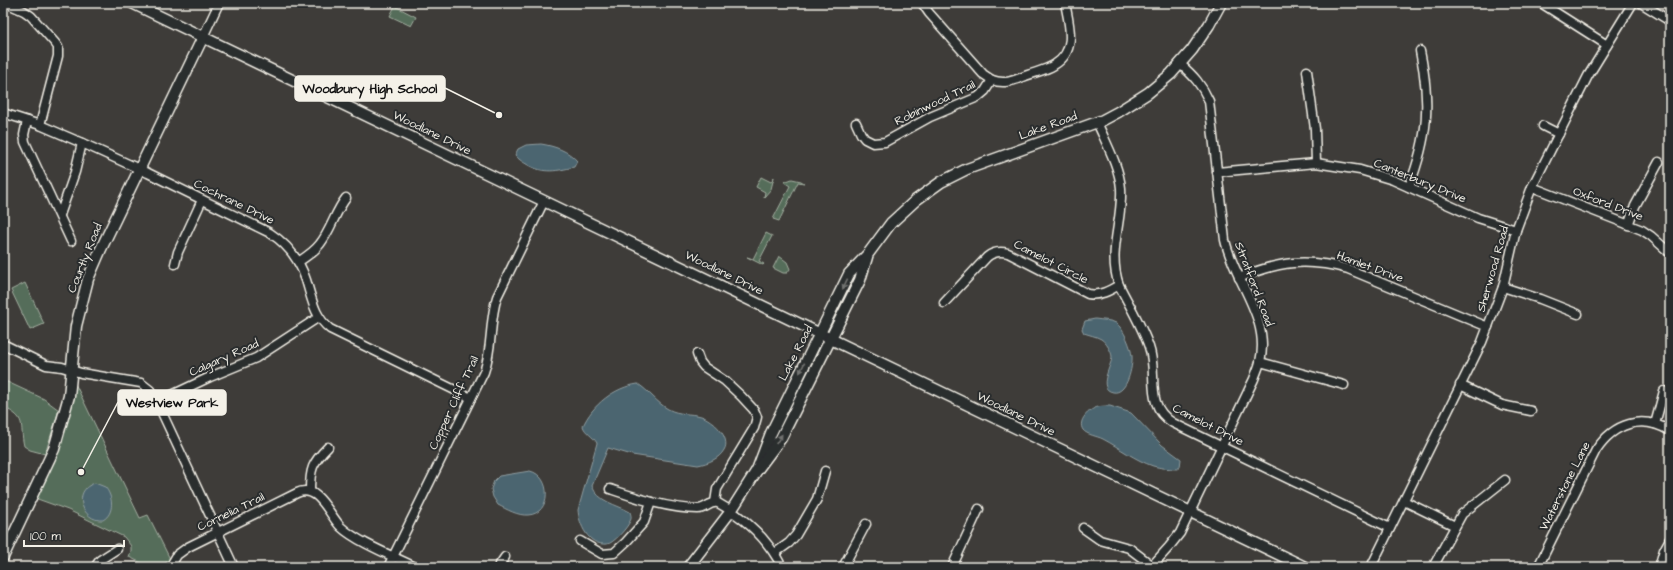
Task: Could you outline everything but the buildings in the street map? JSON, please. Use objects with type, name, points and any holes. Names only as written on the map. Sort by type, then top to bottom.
[{"type":"street","points":[[6,3],[24,11],[31,16],[58,47],[58,56],[40,125]]},
{"type":"street","name":"Woodlane Drive","points":[[132,3],[1305,567]]},
{"type":"street","name":"Courtly Road","points":[[3,557],[6,545],[54,449],[65,413],[72,370],[76,326],[88,279],[219,3]]},
{"type":"street","points":[[922,3],[929,13],[983,74],[992,80]]},
{"type":"street","name":"Robinwood Trail","points":[[856,123],[865,139],[876,143],[885,142],[930,117],[978,97],[985,91],[992,80],[1002,83],[1011,81],[1053,66],[1060,60],[1068,49],[1071,36],[1065,3]]},
{"type":"street","name":"Lake Road","points":[[757,470],[771,433],[849,274],[868,254],[891,223],[916,200],[941,182],[967,169],[1097,122],[1118,112],[1148,93],[1180,64],[1201,37],[1221,3]]},
{"type":"street","points":[[1541,3],[1607,45]]},
{"type":"street","name":"Sherwood Road","points":[[1371,567],[1488,327],[1503,287],[1516,230],[1532,187],[1585,82],[1633,3]]},
{"type":"street","points":[[1641,3],[1670,21]]},
{"type":"street","points":[[1409,187],[1420,156],[1426,121],[1427,88],[1420,51]]},
{"type":"street","name":"Stratford Road","points":[[1153,566],[1180,533],[1254,379],[1260,362],[1262,349],[1258,319],[1227,252],[1208,101],[1204,90],[1198,82],[1180,64]]},
{"type":"street","points":[[1307,71],[1315,129],[1316,163]]},
{"type":"street","name":"Cochrane Drive","points":[[3,113],[40,125],[82,143],[270,233],[285,245],[298,262],[306,280],[314,309],[319,317],[335,332],[471,398]]},
{"type":"street","points":[[27,121],[24,135],[25,142],[71,241]]},
{"type":"street","name":"Camelot Drive","points":[[1097,122],[1120,181],[1121,198],[1114,262],[1116,275],[1119,285],[1149,347],[1152,362],[1155,400],[1161,414],[1173,423],[1390,528]]},
{"type":"street","points":[[1543,126],[1559,134]]},
{"type":"street","points":[[60,216],[75,172],[82,143]]},
{"type":"street","points":[[1628,225],[1635,206],[1659,162]]},
{"type":"street","name":"Canterbury Drive","points":[[1217,172],[1316,163],[1360,170],[1409,187],[1473,216],[1516,230]]},
{"type":"street","name":"Oxford Drive","points":[[1532,187],[1628,225],[1651,236],[1670,253]]},
{"type":"street","points":[[298,262],[310,255],[320,245],[346,198]]},
{"type":"street","points":[[175,264],[178,252],[202,200]]},
{"type":"street","name":"Copper Cliff Trail","points":[[388,567],[471,398],[488,360],[493,311],[499,293],[544,201]]},
{"type":"street","name":"Camelot Circle","points":[[944,303],[986,257],[995,252],[1008,253],[1088,294],[1102,294],[1119,285]]},
{"type":"street","name":"Lake Road","points":[[688,567],[731,511],[757,470],[781,438],[860,280],[868,254]]},
{"type":"street","name":"Hamlet Drive","points":[[1239,278],[1271,266],[1299,262],[1332,265],[1348,269],[1488,327]]},
{"type":"street","points":[[1503,287],[1540,299],[1578,314]]},
{"type":"street","name":"Calgary Road","points":[[156,402],[256,358],[319,317]]},
{"type":"street","points":[[3,344],[46,365],[141,383],[150,390],[234,567]]},
{"type":"street","points":[[697,354],[704,367],[725,381],[741,396],[754,410],[757,417],[751,434],[717,489],[715,502]]},
{"type":"street","points":[[1260,362],[1344,385]]},
{"type":"street","points":[[1460,385],[1502,404],[1531,412]]},
{"type":"street","points":[[1656,424],[1664,391]]},
{"type":"street","name":"Waterstone Lane","points":[[1538,567],[1601,442],[1615,430],[1624,425],[1643,422],[1656,424],[1670,431]]},
{"type":"street","points":[[328,447],[312,467],[310,476],[310,491],[317,496],[338,524],[346,532],[415,567]]},
{"type":"street","points":[[775,554],[789,543],[796,535],[817,500],[825,471]]},
{"type":"street","points":[[1433,567],[1455,526],[1466,510],[1506,480]]},
{"type":"street","points":[[610,489],[651,502],[698,509],[704,508],[715,502]]},
{"type":"street","name":"Cornelia Trail","points":[[170,567],[177,555],[183,550],[300,492],[310,491]]},
{"type":"street","points":[[1404,501],[1455,526]]},
{"type":"street","points":[[580,541],[602,554],[611,554],[615,552],[644,522],[651,502]]},
{"type":"street","points":[[715,502],[731,511],[757,532],[775,554],[782,567]]},
{"type":"street","points":[[952,567],[979,509]]},
{"type":"street","points":[[843,567],[866,524]]},
{"type":"street","points":[[1083,528],[1100,540],[1129,548],[1153,566]]},
{"type":"street","points":[[1659,567],[1664,550],[1670,539]]},
{"type":"street","points":[[95,567],[100,560],[117,549]]},
{"type":"street","points":[[498,567],[505,557]]},
{"type":"green space","points":[[395,6],[416,17],[411,26],[390,16]]},
{"type":"green space","points":[[761,177],[771,182],[774,177],[771,189],[764,197],[765,192],[756,187]]},
{"type":"green space","points":[[792,179],[804,183],[798,182],[779,221],[773,219],[790,186],[784,182]]},
{"type":"green space","points":[[766,233],[772,236],[759,261],[764,264],[763,265],[747,257],[753,259]]},
{"type":"green space","points":[[779,256],[787,262],[790,269],[787,273],[783,273],[773,268]]},
{"type":"green space","points":[[25,283],[44,324],[30,330],[11,290]]},
{"type":"green space","points":[[72,377],[140,518],[148,515],[172,563],[170,567],[150,567],[129,557],[131,546],[124,537],[68,510],[32,497],[54,449]]},
{"type":"green space","points":[[3,380],[44,399],[59,410],[45,454],[30,450],[24,446],[21,423],[19,419],[11,411],[3,407]]},
{"type":"water","points":[[541,144],[551,146],[570,154],[577,161],[574,167],[551,171],[540,170],[524,163],[515,155],[518,149],[526,145]]},
{"type":"water","points":[[1095,319],[1116,323],[1127,338],[1132,356],[1130,373],[1125,385],[1118,392],[1108,390],[1105,382],[1112,357],[1111,352],[1105,342],[1097,337],[1084,333],[1082,329],[1085,321]]},
{"type":"water","points":[[638,384],[660,404],[668,409],[676,412],[701,416],[710,421],[720,430],[726,445],[722,453],[716,458],[698,465],[632,455],[608,448],[592,486],[598,496],[630,512],[631,520],[620,535],[610,543],[600,544],[595,542],[586,533],[580,522],[578,510],[597,443],[585,431],[583,426],[592,411],[605,398],[621,389]]},
{"type":"water","points":[[1102,406],[1110,406],[1131,413],[1162,445],[1181,459],[1180,467],[1177,469],[1168,469],[1156,467],[1083,430],[1083,419],[1091,410]]},
{"type":"water","points":[[530,471],[537,474],[545,487],[545,502],[542,508],[536,513],[524,515],[512,512],[498,505],[493,497],[491,489],[494,481],[499,476]]},
{"type":"water","points":[[95,483],[105,487],[110,495],[112,504],[110,513],[103,520],[90,516],[82,505],[81,498],[83,492]]},
{"type":"place","name":"Woodbury High School","points":[[499,115]]},
{"type":"place","name":"Westview Park","points":[[81,472]]}]
